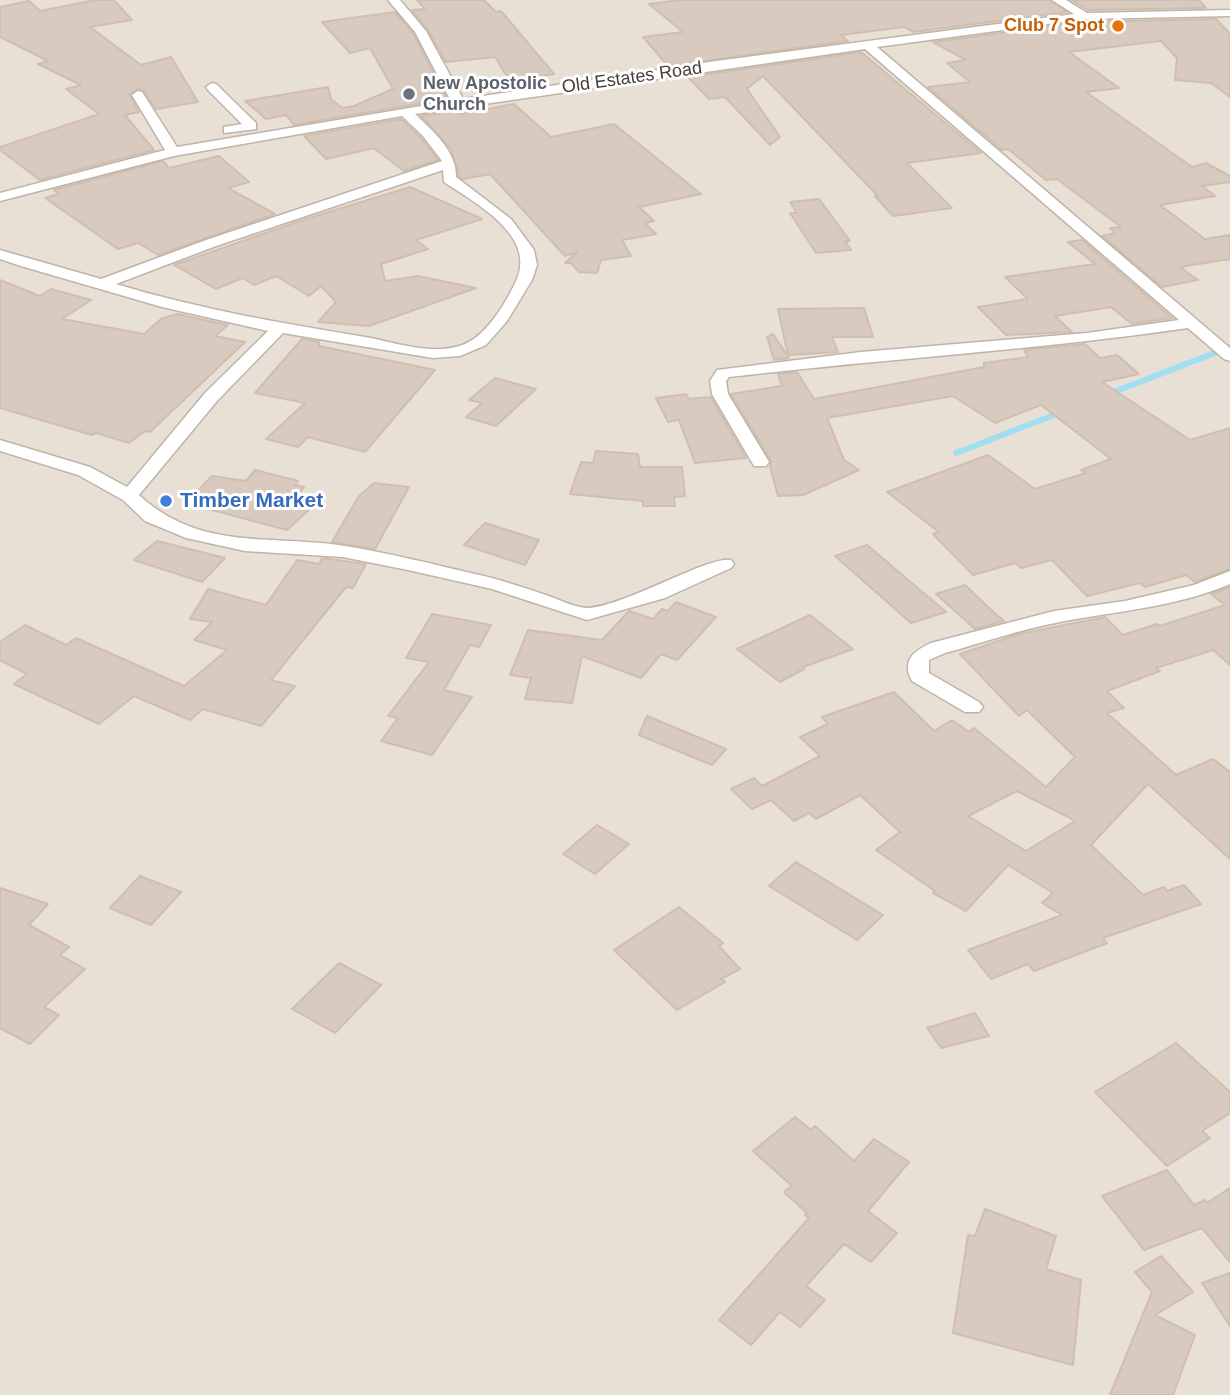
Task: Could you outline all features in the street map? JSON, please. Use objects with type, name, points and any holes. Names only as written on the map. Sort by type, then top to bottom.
[{"type":"street","points":[[394,0],[420,31],[459,103]]},
{"type":"street","points":[[1058,0],[1085,16]]},
{"type":"street","name":"Old Estates Road","points":[[0,197],[169,147],[405,111],[1085,16],[1230,13]]},
{"type":"street","points":[[869,46],[1230,356]]},
{"type":"street","points":[[138,95],[169,147],[251,126],[212,87]]},
{"type":"street","points":[[0,254],[37,268],[101,284],[130,295],[278,329],[439,353],[473,346],[485,337],[529,272],[529,251],[509,223],[449,179],[450,163],[428,133],[405,111]]},
{"type":"street","points":[[101,284],[211,243],[450,163]]},
{"type":"street","points":[[760,462],[720,394],[718,381],[723,373],[836,360],[1087,338],[1190,323]]},
{"type":"street","points":[[129,496],[211,397],[278,329]]},
{"type":"street","points":[[0,444],[84,471],[129,496],[152,517],[193,534],[245,545],[343,551],[408,564],[499,584],[559,607],[587,614],[658,594],[724,564]]},
{"type":"street","points":[[972,707],[919,676],[919,657],[938,648],[1054,617],[1137,604],[1200,590],[1230,577]]},
{"type":"shaded area","points":[[0,0],[1230,0],[1230,1395],[0,1395]]},
{"type":"building","points":[[95,0],[114,0],[132,20],[90,27],[141,65],[171,57],[198,102],[156,109],[144,91],[137,89],[129,94],[139,112],[125,115],[154,150],[40,180],[0,150],[0,147],[99,114],[66,89],[81,85],[38,64],[48,61],[0,37],[0,7],[29,1],[40,11]]},
{"type":"building","points":[[417,0],[484,0],[496,12],[501,11],[554,74],[510,81],[495,57],[446,62],[428,30],[412,10],[425,9]]},
{"type":"building","points":[[681,0],[1050,0],[1067,12],[914,32],[904,27],[841,35],[848,41],[668,66],[643,37],[683,32],[649,4]]},
{"type":"building","points":[[1071,0],[1199,0],[1206,8],[1088,10]]},
{"type":"building","points":[[395,12],[413,33],[447,99],[294,125],[286,115],[266,119],[245,101],[328,87],[331,99],[342,108],[354,106],[393,89],[370,48],[350,53],[322,22]]},
{"type":"building","points":[[1216,19],[1230,34],[1230,97],[1211,83],[1175,80],[1177,58],[1161,41],[1069,52],[1119,88],[1086,92],[1192,167],[1206,163],[1230,176],[1230,182],[1202,186],[1215,196],[1160,205],[1205,239],[1230,235],[1230,259],[1180,267],[1198,280],[1162,287],[1102,236],[1116,233],[1110,228],[1121,227],[1057,179],[1046,180],[1008,149],[1002,150],[928,87],[970,82],[947,63],[966,60],[933,42],[1085,22]]},
{"type":"building","points":[[861,52],[981,153],[907,163],[952,208],[893,216],[875,196],[878,196],[763,76],[747,89],[780,137],[770,145],[725,97],[709,99],[688,77]]},
{"type":"building","points":[[514,104],[551,137],[614,124],[701,194],[639,207],[654,221],[645,223],[656,234],[622,240],[631,256],[601,260],[597,273],[579,272],[571,263],[565,263],[577,252],[565,256],[490,174],[463,179],[459,176],[451,149],[421,116],[458,110],[461,114]]},
{"type":"building","points":[[401,119],[421,138],[438,160],[404,171],[374,148],[326,159],[304,136]]},
{"type":"building","points":[[219,156],[249,182],[228,188],[275,214],[158,255],[138,243],[118,249],[45,198],[59,194],[54,190],[163,161],[169,168]]},
{"type":"building","points":[[410,187],[482,219],[416,240],[428,249],[381,264],[385,281],[418,276],[476,288],[369,326],[318,322],[336,302],[321,286],[309,296],[276,276],[254,285],[243,278],[216,289],[174,265],[303,220]]},
{"type":"building","points":[[819,199],[850,241],[845,241],[851,250],[816,253],[790,213],[797,213],[790,202]]},
{"type":"building","points":[[1082,240],[1172,318],[1132,324],[1111,307],[1055,316],[1072,332],[1006,335],[978,307],[1028,299],[1005,277],[1095,264],[1068,242]]},
{"type":"building","points":[[0,280],[40,296],[51,289],[91,300],[62,319],[144,334],[161,319],[177,314],[228,325],[215,336],[245,342],[150,432],[145,431],[129,443],[96,433],[92,435],[0,408]]},
{"type":"building","points":[[864,308],[873,337],[832,337],[838,352],[788,355],[778,309]]},
{"type":"building","points":[[773,334],[789,358],[774,360],[767,337]]},
{"type":"building","points":[[302,339],[319,342],[319,346],[435,370],[365,452],[308,437],[298,447],[266,439],[305,403],[255,393]]},
{"type":"building","points":[[1085,344],[1100,358],[1117,355],[1139,374],[1102,382],[1190,440],[1230,428],[1230,569],[1195,582],[1186,575],[1145,587],[1140,583],[1087,596],[1052,560],[1021,568],[1015,563],[973,575],[933,534],[939,532],[887,492],[988,455],[1035,489],[1086,473],[1081,470],[1111,459],[1041,405],[995,423],[953,396],[827,418],[844,460],[859,470],[803,495],[778,496],[771,461],[731,394],[782,386],[778,374],[797,372],[814,399],[984,367],[984,363],[1028,357],[1024,350]]},
{"type":"building","points":[[495,378],[536,389],[496,426],[466,417],[482,403],[469,400]]},
{"type":"building","points":[[686,394],[689,399],[711,397],[746,458],[695,463],[679,420],[668,422],[656,398]]},
{"type":"building","points":[[596,451],[638,454],[640,467],[682,467],[685,496],[674,497],[675,506],[643,506],[643,501],[570,494],[581,462],[593,463]]},
{"type":"building","points":[[255,470],[298,481],[295,485],[304,487],[292,501],[314,505],[287,530],[186,503],[212,476],[246,481]]},
{"type":"building","points":[[374,483],[409,487],[375,549],[332,542],[359,496]]},
{"type":"building","points":[[485,523],[539,540],[525,565],[464,545]]},
{"type":"building","points":[[157,541],[225,558],[202,582],[134,560]]},
{"type":"building","points":[[867,545],[946,612],[911,623],[835,556]]},
{"type":"building","points":[[322,558],[366,564],[353,588],[346,587],[271,680],[295,686],[261,726],[203,709],[190,720],[134,696],[99,724],[14,684],[27,674],[0,660],[0,642],[25,625],[66,645],[76,638],[184,686],[227,650],[194,640],[212,622],[190,619],[208,589],[266,605],[297,560],[319,564]]},
{"type":"building","points":[[965,585],[1004,621],[975,629],[936,594]]},
{"type":"building","points":[[1230,587],[1230,665],[1213,650],[1156,668],[1160,671],[1107,691],[1124,708],[1107,713],[1176,775],[1213,759],[1230,772],[1230,859],[1148,784],[1091,845],[1143,895],[1164,887],[1167,891],[1184,885],[1201,904],[1103,938],[1107,943],[1034,971],[1028,964],[991,979],[968,950],[1062,915],[1042,903],[1053,893],[1008,865],[966,911],[933,893],[935,891],[876,850],[900,832],[860,795],[816,819],[809,813],[794,821],[771,800],[752,809],[731,789],[754,778],[762,786],[820,756],[800,737],[828,724],[822,717],[894,692],[934,731],[952,720],[969,732],[974,728],[1046,787],[1075,757],[1027,710],[1019,716],[960,654],[1019,634],[1105,617],[1123,635],[1225,605],[1211,594]],"holes":[[[1017,791],[1075,821],[1026,851],[968,816]]]},
{"type":"building","points":[[676,602],[716,617],[677,660],[661,654],[641,678],[582,656],[572,703],[525,699],[531,678],[510,675],[528,630],[602,640],[629,611],[653,619],[662,609],[668,611]]},
{"type":"building","points":[[432,614],[491,625],[479,647],[470,645],[444,690],[472,697],[432,755],[381,741],[398,718],[388,716],[429,662],[406,658]]},
{"type":"building","points":[[810,615],[853,649],[803,667],[804,669],[780,682],[737,649]]},
{"type":"building","points":[[647,716],[726,749],[712,765],[639,735]]},
{"type":"building","points":[[597,825],[629,844],[595,874],[563,854]]},
{"type":"building","points":[[796,862],[883,915],[857,940],[769,886]]},
{"type":"building","points":[[140,876],[181,892],[151,925],[110,908]]},
{"type":"building","points":[[0,888],[48,904],[29,925],[69,947],[60,955],[85,969],[44,1007],[59,1015],[30,1044],[0,1028]]},
{"type":"building","points":[[679,907],[723,943],[719,946],[740,969],[721,979],[725,982],[677,1010],[614,950]]},
{"type":"building","points":[[339,963],[381,985],[335,1033],[292,1009]]},
{"type":"building","points":[[975,1013],[989,1036],[941,1048],[927,1028]]},
{"type":"building","points":[[1176,1043],[1230,1092],[1230,1113],[1202,1131],[1210,1138],[1167,1166],[1095,1092]]},
{"type":"building","points":[[795,1117],[811,1130],[815,1126],[854,1161],[874,1139],[909,1162],[868,1211],[897,1233],[871,1262],[844,1244],[806,1286],[825,1300],[800,1327],[780,1312],[751,1345],[719,1320],[809,1218],[784,1192],[792,1186],[753,1151]]},
{"type":"building","points":[[1167,1170],[1194,1205],[1205,1200],[1207,1203],[1230,1188],[1230,1262],[1202,1228],[1144,1250],[1102,1196]]},
{"type":"building","points":[[985,1209],[1056,1236],[1046,1269],[1081,1280],[1073,1365],[953,1333],[968,1235],[975,1236]]},
{"type":"building","points":[[1161,1256],[1193,1292],[1155,1315],[1195,1335],[1173,1395],[1110,1395],[1152,1292],[1135,1272]]},
{"type":"building","points":[[1230,1273],[1230,1326],[1202,1283]]},
{"type":"waterway","points":[[1106,395],[1230,347]]},
{"type":"waterway","points":[[956,453],[1064,411]]},
{"type":"place","name":"Club 7 Spot","points":[[1118,26]]},
{"type":"place","name":"New Apostolic Church","points":[[409,94]]},
{"type":"place","name":"Timber Market","points":[[166,501]]}]
